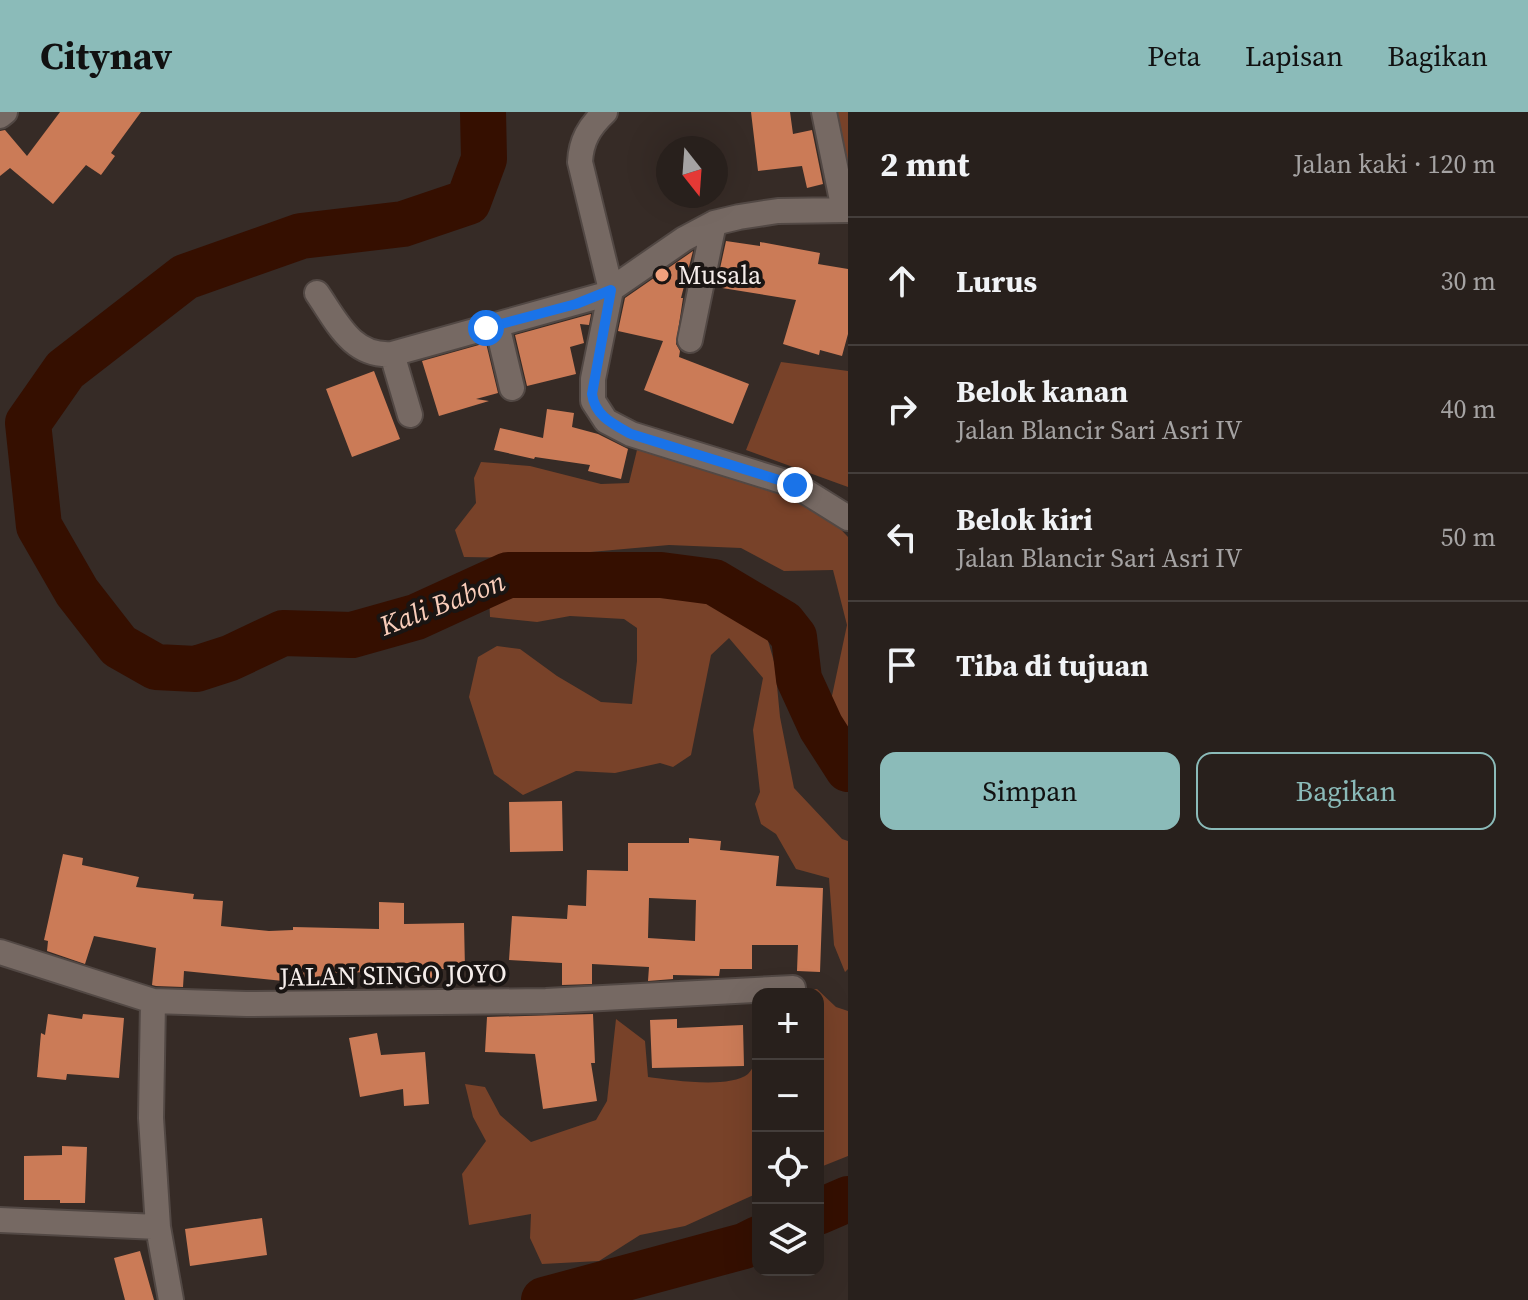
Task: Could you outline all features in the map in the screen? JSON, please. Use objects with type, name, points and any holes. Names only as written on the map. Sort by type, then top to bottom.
[{"type":"street","points":[[0,116],[5,112]]},
{"type":"street","points":[[605,112],[580,145],[580,162],[611,290],[593,401],[606,421],[631,434],[795,485],[848,518]]},
{"type":"street","points":[[317,293],[346,335],[359,347],[371,353],[392,354],[576,304],[611,290],[684,239],[714,223],[778,211],[846,210],[824,112]]},
{"type":"street","points":[[690,340],[714,223]]},
{"type":"street","points":[[497,325],[512,388]]},
{"type":"street","points":[[392,354],[410,415]]},
{"type":"street","name":"JALAN SINGO JOYO","points":[[0,952],[153,1001],[246,1004],[546,1001],[752,990]]},
{"type":"street","points":[[153,1001],[151,1118],[158,1227],[171,1300]]},
{"type":"street","points":[[0,1220],[158,1227]]},
{"type":"shaded area","points":[[831,112],[848,112],[848,186]]},
{"type":"shaded area","points":[[781,362],[848,371],[848,487],[746,450]]},
{"type":"shaded area","points":[[637,450],[785,490],[827,515],[848,537],[848,734],[829,710],[847,625],[833,570],[784,571],[741,548],[669,545],[523,558],[464,557],[455,530],[476,503],[474,478],[481,462],[530,466],[601,484],[629,483]]},
{"type":"shaded area","points":[[691,590],[728,594],[764,627],[775,665],[780,717],[794,788],[842,839],[848,841],[848,969],[845,972],[834,945],[829,878],[796,869],[776,834],[761,824],[755,804],[760,792],[753,730],[763,678],[729,638],[711,655],[691,755],[673,767],[660,763],[615,773],[576,771],[523,795],[494,774],[469,697],[478,657],[497,646],[520,649],[601,702],[632,704],[637,628],[624,619],[570,616],[537,622],[490,617],[489,595],[659,597]]},
{"type":"shaded area","points":[[824,996],[836,1007],[848,1011],[848,1156],[824,1166]]},
{"type":"shaded area","points":[[616,1019],[645,1041],[648,1077],[728,1081],[748,1074],[752,1068],[752,1196],[685,1226],[640,1235],[599,1261],[542,1264],[530,1238],[531,1214],[469,1225],[462,1174],[486,1141],[473,1117],[465,1084],[485,1087],[500,1115],[531,1142],[596,1120],[607,1101]]},
{"type":"building","points":[[60,112],[141,112],[111,153],[115,156],[101,175],[86,165],[53,204],[10,168],[0,176],[0,131],[5,130],[27,156]]},
{"type":"building","points":[[751,112],[790,112],[793,134],[812,130],[823,184],[807,188],[802,166],[758,171]]},
{"type":"building","points":[[726,241],[760,246],[760,242],[820,253],[818,264],[848,269],[848,334],[842,356],[820,350],[819,355],[783,344],[796,300],[716,287]]},
{"type":"building","points":[[693,251],[681,298],[676,344],[679,357],[749,384],[733,424],[644,390],[663,341],[618,331],[625,298]]},
{"type":"building","points":[[591,314],[589,325],[580,324],[584,343],[570,347],[576,374],[527,386],[515,335]]},
{"type":"building","points":[[486,343],[498,393],[476,399],[489,401],[439,416],[422,361]]},
{"type":"building","points":[[374,371],[400,439],[352,457],[326,389]]},
{"type":"building","points":[[547,409],[574,413],[572,427],[598,434],[628,449],[621,479],[588,471],[590,465],[534,459],[494,450],[500,428],[543,438]]},
{"type":"building","points":[[562,801],[563,851],[510,852],[509,802]]},
{"type":"building","points":[[689,838],[721,841],[720,850],[779,856],[776,886],[823,888],[820,972],[797,971],[798,945],[752,945],[752,969],[720,969],[719,976],[673,975],[673,979],[648,981],[649,967],[592,964],[592,984],[562,985],[562,963],[509,960],[512,916],[567,919],[568,905],[586,906],[587,870],[628,871],[628,843],[689,843]],"holes":[[[649,898],[696,900],[695,941],[648,938]]]},
{"type":"building","points":[[63,854],[83,858],[82,865],[139,877],[136,887],[194,894],[193,899],[223,901],[221,926],[269,931],[293,930],[293,927],[379,929],[379,902],[404,903],[404,924],[464,923],[465,969],[434,969],[434,980],[411,980],[411,963],[369,963],[369,972],[334,973],[334,988],[293,989],[293,982],[184,971],[183,987],[152,985],[156,948],[94,936],[85,964],[47,951],[48,941],[44,940]]},
{"type":"building","points":[[48,1014],[82,1019],[83,1014],[124,1018],[119,1078],[67,1074],[66,1080],[37,1077],[41,1033],[45,1035]]},
{"type":"building","points":[[593,1014],[595,1063],[591,1063],[597,1101],[543,1109],[535,1054],[485,1052],[487,1017]]},
{"type":"building","points":[[677,1019],[677,1028],[743,1025],[744,1066],[652,1068],[650,1020]]},
{"type":"building","points":[[377,1033],[381,1055],[425,1052],[429,1104],[404,1106],[403,1089],[360,1097],[349,1038]]},
{"type":"building","points":[[62,1146],[87,1147],[85,1203],[24,1200],[24,1156],[62,1155]]},
{"type":"building","points":[[262,1218],[267,1255],[190,1266],[185,1229]]},
{"type":"building","points":[[140,1251],[154,1300],[125,1300],[114,1258]]},
{"type":"waterway","name":"Kali Babon","points":[[483,112],[484,159],[468,202],[403,224],[301,236],[185,277],[65,370],[28,423],[39,526],[77,592],[119,646],[156,667],[196,669],[230,658],[283,633],[352,635],[416,617],[508,575],[661,575],[714,582],[783,623],[794,637],[799,679],[821,727],[848,769]]},
{"type":"waterway","name":"Kali Babon","points":[[824,1209],[848,1199]]},
{"type":"waterway","name":"Kali Babon","points":[[544,1300],[752,1242]]},
{"type":"place","name":"Musala","points":[[662,275]]},
{"type":"route","points":[[486,328],[576,304],[611,290],[592,394],[598,411],[606,421],[631,434],[795,485]]}]
